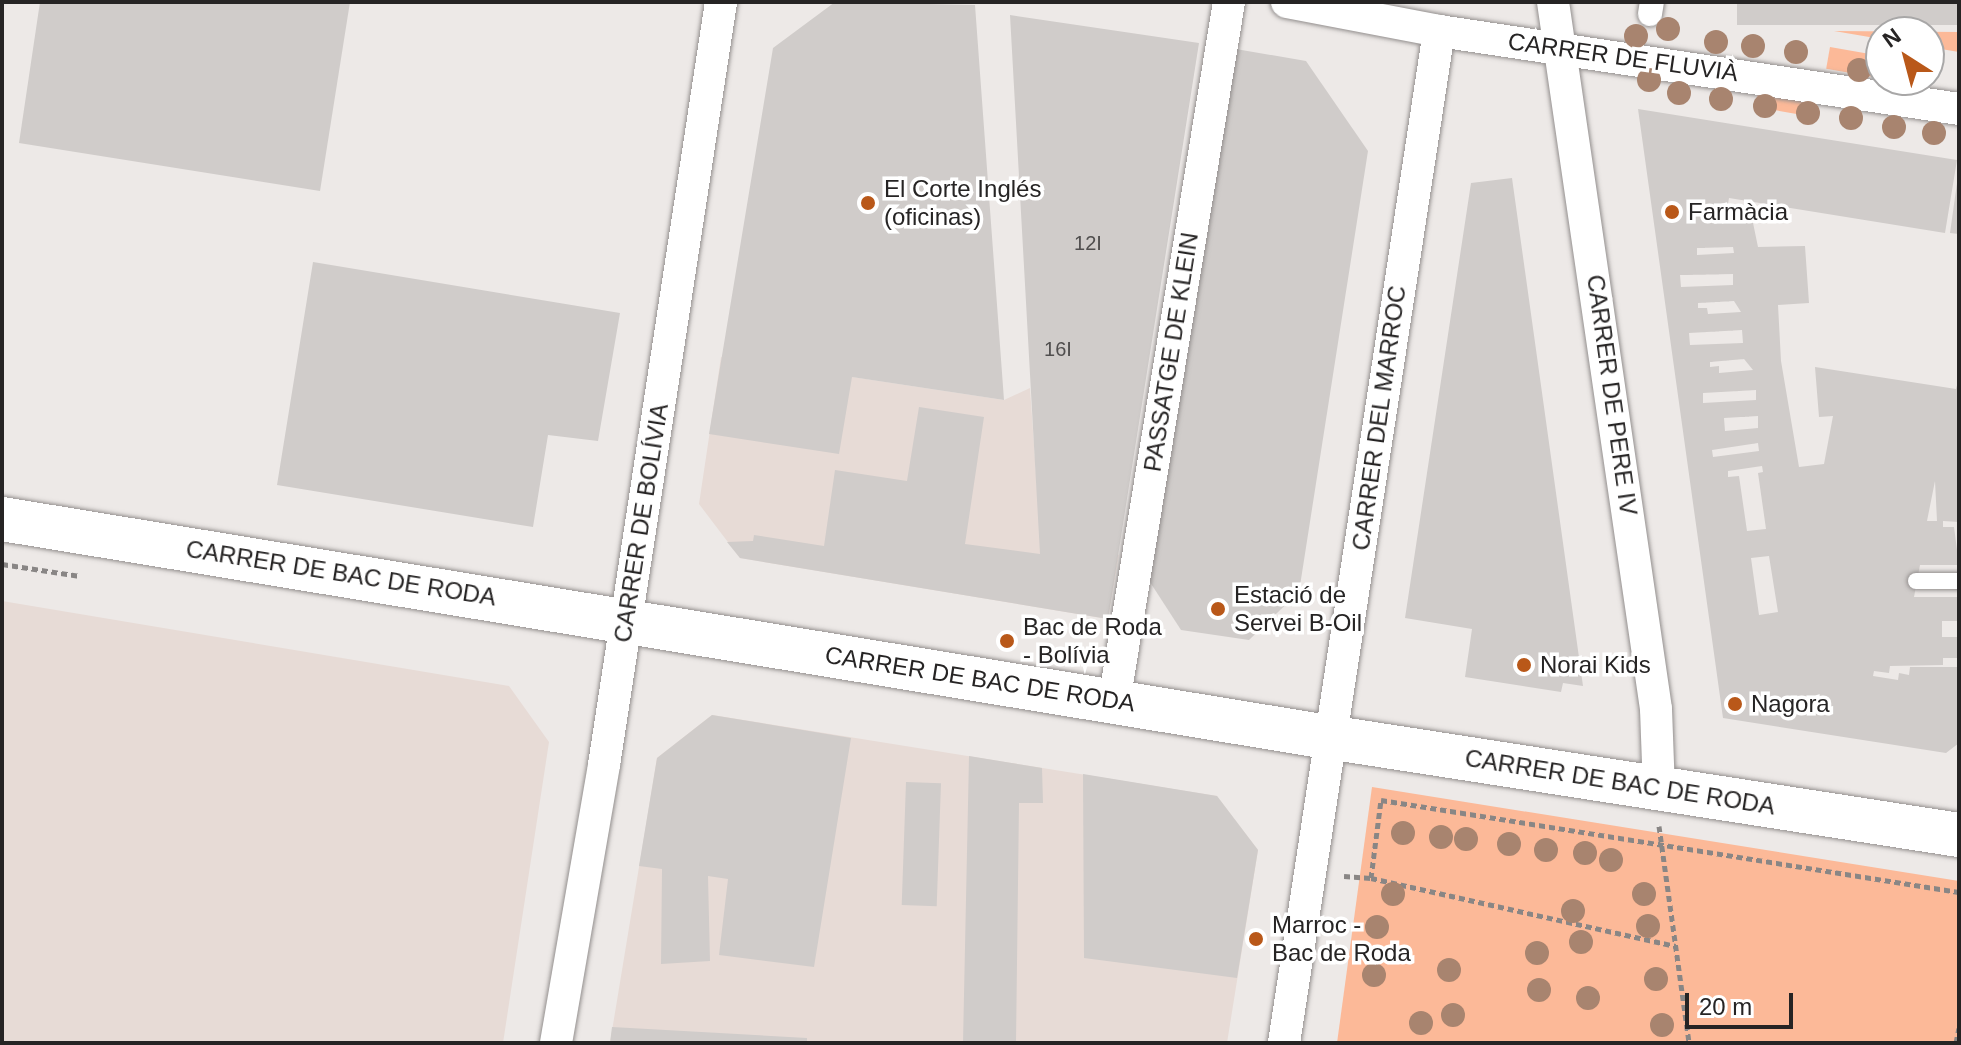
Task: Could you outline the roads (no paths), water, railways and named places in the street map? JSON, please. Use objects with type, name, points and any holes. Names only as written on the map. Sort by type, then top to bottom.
[{"type":"main road","name":"CARRER DE BAC DE RODA","points":[[2,519],[1328,737],[1959,835]]},
{"type":"street","name":"CARRER DE BOLÍVIA","points":[[556,1043],[626,621],[721,2]]},
{"type":"street","name":"PASSATGE DE KLEIN","points":[[1114,702],[1229,2]]},
{"type":"street","name":"CARRER DE FLUVIÀ","points":[[1287,2],[1439,31],[1959,109]]},
{"type":"street","name":"CARRER DE PERE IV","points":[[1553,2],[1656,709],[1659,789]]},
{"type":"street","name":"CARRER DEL MARROC","points":[[1284,1043],[1328,737],[1439,31]]},
{"type":"lane","points":[[1916,581],[1959,581]]},
{"type":"place","name":"El Corte Inglés (oficinas)","points":[[868,203]]},
{"type":"place","name":"Farmàcia","points":[[1672,212]]},
{"type":"place","name":"Estació de Servei B-Oil","points":[[1218,609]]},
{"type":"place","name":"Bac de Roda - Bolívia","points":[[1007,641]]},
{"type":"place","name":"Norai Kids","points":[[1524,665]]},
{"type":"place","name":"Nagora","points":[[1735,704]]},
{"type":"place","name":"Marroc - Bac de Roda","points":[[1256,939]]}]
